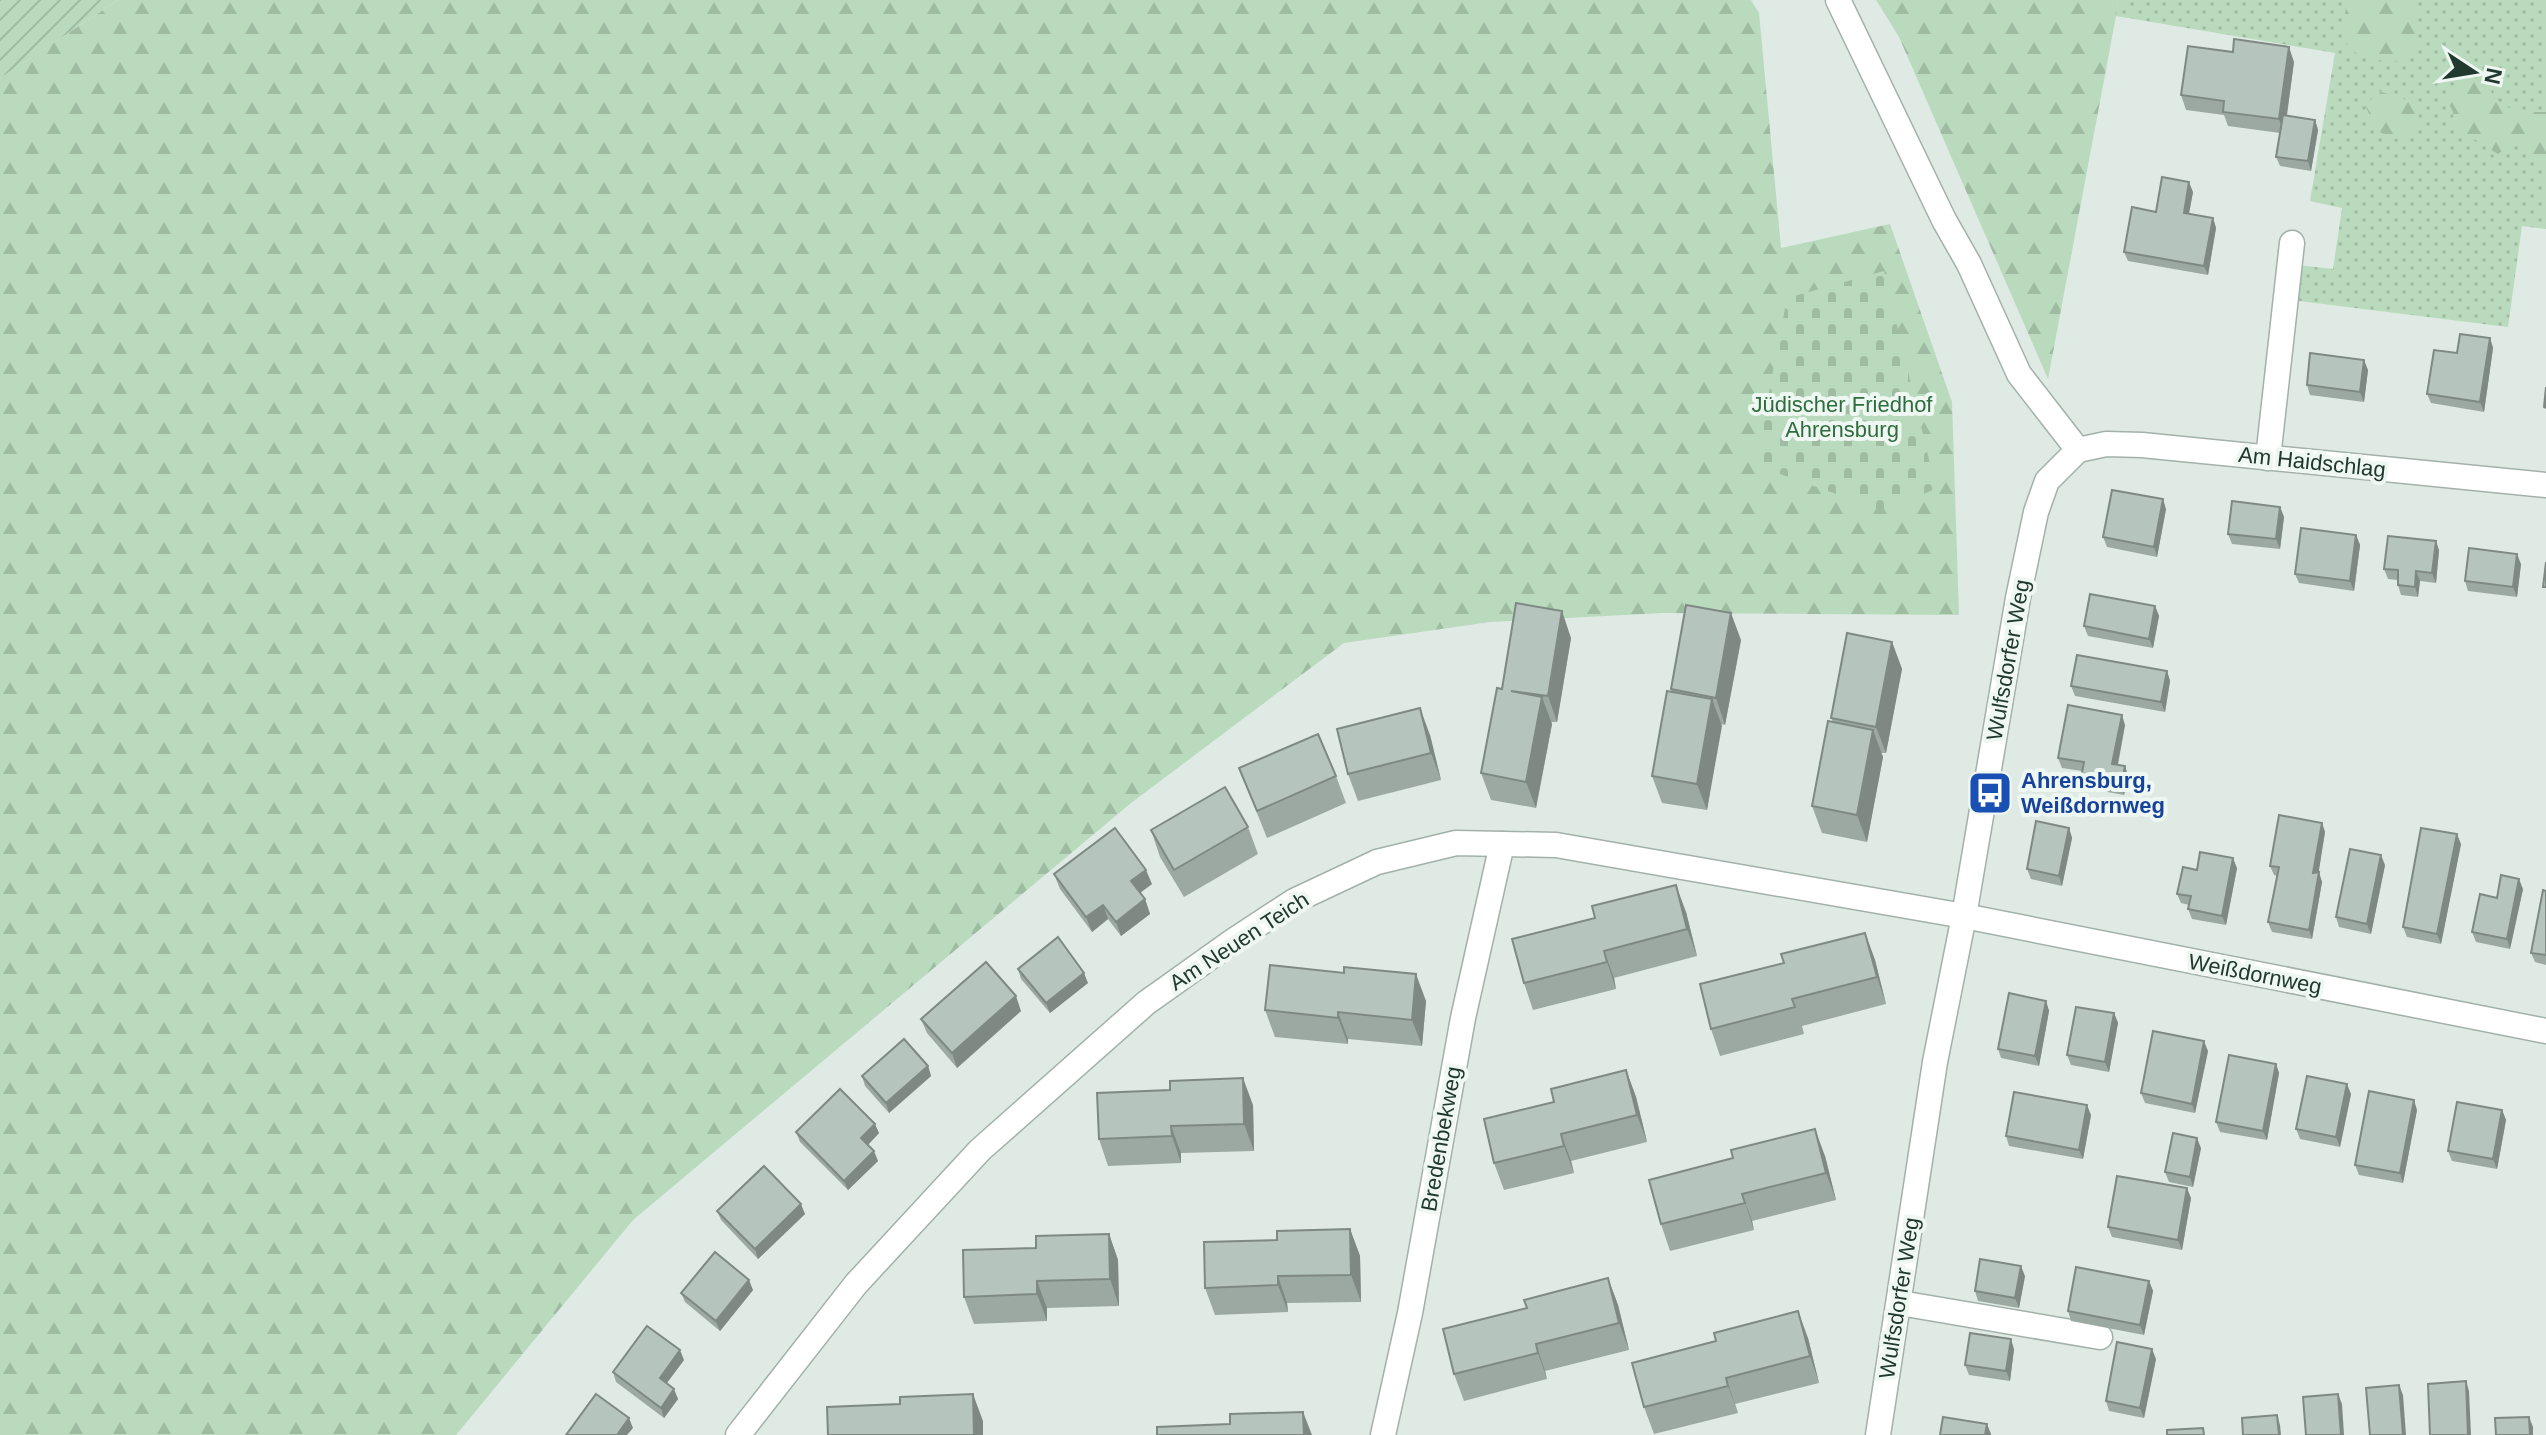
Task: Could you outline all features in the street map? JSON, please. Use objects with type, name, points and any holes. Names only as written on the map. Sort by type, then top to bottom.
[{"type":"street","points":[[1838,0],[1938,208],[1969,264],[2019,374],[2078,450]]},
{"type":"street","points":[[2268,458],[2292,243]]},
{"type":"street","name":"Am Haidschlag","points":[[2078,450],[2106,444],[2142,445],[2546,485]]},
{"type":"street","name":"Wulfsdorfer Weg","points":[[1878,1435],[1935,1062],[1964,916],[2018,598],[2036,512],[2047,481],[2078,450]]},
{"type":"street","name":"Am Neuen Teich","points":[[738,1435],[856,1284],[980,1150],[1146,1003],[1294,901],[1377,862],[1456,843],[1556,845],[1964,916]]},
{"type":"street","name":"Bredenbekweg","points":[[1383,1435],[1410,1313],[1463,1018],[1502,844]]},
{"type":"street","name":"Weißdornweg","points":[[1964,916],[2546,1031]]},
{"type":"street","points":[[1900,1303],[2100,1337]]},
{"type":"green space","points":[[0,0],[118,0],[0,78]]},
{"type":"green space","points":[[118,0],[1751,0],[1759,13],[1781,248],[1890,224],[1952,402],[1959,615],[1663,613],[1490,622],[1344,643],[1131,803],[633,1220],[456,1435],[0,1435],[0,78]]},
{"type":"green space","points":[[1876,0],[2119,0],[2048,379],[1899,37]]},
{"type":"green space","points":[[2119,0],[2546,0],[2546,229],[2522,226],[2508,327],[2291,300],[2298,265],[2333,269],[2342,208],[2310,201],[2335,53],[2116,16]]},
{"type":"green space","points":[[2347,0],[2416,0],[2415,47],[2399,61],[2371,60],[2348,49],[2344,21]]},
{"type":"green space","points":[[2463,79],[2489,85],[2495,102],[2519,112],[2546,112],[2546,160],[2539,159],[2514,142],[2498,154],[2474,139],[2455,135],[2453,112],[2445,95]]},
{"type":"green space","points":[[2378,91],[2410,101],[2419,116],[2413,135],[2395,139],[2375,130],[2366,106]]},
{"type":"green space","name":"Jüdischer Friedhof Ahrensburg","points":[[1884,271],[1936,489],[1881,510],[1755,465],[1787,298]]},
{"type":"building","points":[[2234,39],[2289,47],[2279,119],[2223,112],[2224,101],[2181,95],[2188,46],[2233,52]]},
{"type":"building","points":[[2283,115],[2315,120],[2308,161],[2276,157]]},
{"type":"building","points":[[2162,177],[2189,182],[2184,213],[2213,218],[2204,266],[2124,252],[2132,207],[2156,212]]},
{"type":"building","points":[[2460,334],[2490,338],[2480,402],[2427,394],[2434,350],[2457,353]]},
{"type":"building","points":[[2310,353],[2364,360],[2360,392],[2307,385]]},
{"type":"building","points":[[2112,490],[2163,499],[2154,547],[2103,537]]},
{"type":"building","points":[[2232,501],[2280,507],[2276,539],[2228,534]]},
{"type":"building","points":[[2301,528],[2356,535],[2350,581],[2295,574]]},
{"type":"building","points":[[2388,536],[2436,541],[2432,573],[2416,571],[2415,587],[2398,585],[2398,570],[2384,569]]},
{"type":"building","points":[[2469,548],[2517,554],[2513,587],[2465,581]]},
{"type":"building","points":[[2090,594],[2155,606],[2149,639],[2084,626]]},
{"type":"building","points":[[1516,603],[1562,611],[1548,696],[1511,691],[1542,697],[1526,782],[1481,773],[1497,688],[1502,689]]},
{"type":"building","points":[[1686,605],[1731,613],[1716,698],[1671,689]]},
{"type":"building","points":[[1847,633],[1892,642],[1876,727],[1831,718]]},
{"type":"building","points":[[2077,655],[2167,671],[2161,702],[2071,686]]},
{"type":"building","points":[[1667,691],[1712,699],[1697,784],[1652,776]]},
{"type":"building","points":[[2068,705],[2122,715],[2112,764],[2125,766],[2121,785],[2081,778],[2084,762],[2058,758]]},
{"type":"building","points":[[1420,708],[1431,753],[1348,774],[1337,729]]},
{"type":"building","points":[[1828,721],[1873,730],[1857,815],[1812,806]]},
{"type":"building","points":[[1318,734],[1336,776],[1257,811],[1239,768]]},
{"type":"building","points":[[1225,787],[1248,827],[1174,870],[1151,830]]},
{"type":"building","points":[[2279,815],[2322,823],[2313,873],[2319,872],[2309,930],[2268,922],[2279,867],[2270,866]]},
{"type":"building","points":[[2036,821],[2069,828],[2059,876],[2027,869]]},
{"type":"building","points":[[1115,828],[1146,870],[1131,881],[1145,899],[1116,922],[1103,905],[1086,917],[1054,874]]},
{"type":"building","points":[[2421,828],[2457,834],[2437,934],[2403,927]]},
{"type":"building","points":[[2350,849],[2381,855],[2367,924],[2336,917]]},
{"type":"building","points":[[2200,852],[2233,858],[2222,916],[2188,909],[2191,896],[2177,894],[2183,867],[2197,870]]},
{"type":"building","points":[[2501,875],[2519,879],[2507,939],[2472,932],[2480,894],[2497,898]]},
{"type":"building","points":[[1676,885],[1687,929],[1604,951],[1607,962],[1524,983],[1512,939],[1595,918],[1592,906]]},
{"type":"building","points":[[2543,890],[2546,891],[2546,955],[2531,953]]},
{"type":"building","points":[[1865,933],[1877,977],[1792,999],[1795,1007],[1711,1029],[1700,984],[1784,963],[1781,954]]},
{"type":"building","points":[[1058,937],[1084,973],[1046,1003],[1018,969]]},
{"type":"building","points":[[986,962],[1016,996],[952,1053],[921,1019]]},
{"type":"building","points":[[1270,965],[1344,973],[1344,967],[1416,974],[1412,1020],[1338,1012],[1338,1018],[1265,1010]]},
{"type":"building","points":[[2009,993],[2046,1001],[2035,1056],[1998,1049]]},
{"type":"building","points":[[2076,1007],[2114,1013],[2105,1062],[2067,1055]]},
{"type":"building","points":[[2153,1031],[2204,1041],[2192,1104],[2141,1093]]},
{"type":"building","points":[[904,1039],[928,1066],[886,1103],[862,1076]]},
{"type":"building","points":[[2229,1055],[2276,1064],[2263,1131],[2216,1122]]},
{"type":"building","points":[[1626,1070],[1637,1115],[1561,1134],[1564,1146],[1494,1163],[1484,1119],[1554,1102],[1551,1089]]},
{"type":"building","points":[[2307,1076],[2347,1084],[2336,1137],[2296,1129]]},
{"type":"building","points":[[1243,1078],[1244,1124],[1171,1126],[1172,1136],[1099,1139],[1097,1093],[1170,1090],[1170,1081]]},
{"type":"building","points":[[840,1089],[875,1124],[861,1138],[874,1151],[844,1181],[796,1132]]},
{"type":"building","points":[[2369,1091],[2414,1100],[2400,1173],[2355,1165]]},
{"type":"building","points":[[2014,1092],[2087,1105],[2079,1150],[2006,1136]]},
{"type":"building","points":[[2457,1102],[2502,1110],[2493,1159],[2448,1151]]},
{"type":"building","points":[[1815,1129],[1826,1173],[1742,1194],[1745,1203],[1661,1224],[1649,1180],[1733,1158],[1731,1150]]},
{"type":"building","points":[[2173,1133],[2197,1138],[2190,1177],[2165,1172]]},
{"type":"building","points":[[764,1166],[801,1204],[755,1249],[717,1211]]},
{"type":"building","points":[[2117,1176],[2187,1188],[2178,1240],[2108,1227]]},
{"type":"building","points":[[1350,1229],[1351,1275],[1278,1276],[1278,1285],[1205,1288],[1204,1242],[1277,1240],[1277,1231]]},
{"type":"building","points":[[1109,1234],[1110,1279],[1037,1281],[1037,1294],[964,1297],[963,1250],[1036,1248],[1036,1236]]},
{"type":"building","points":[[715,1252],[749,1280],[716,1321],[681,1293]]},
{"type":"building","points":[[1980,1259],[2021,1266],[2015,1298],[1975,1291]]},
{"type":"building","points":[[2076,1267],[2149,1281],[2140,1325],[2068,1311]]},
{"type":"building","points":[[1608,1278],[1619,1323],[1536,1344],[1538,1353],[1454,1374],[1443,1329],[1527,1308],[1524,1300]]},
{"type":"building","points":[[1798,1311],[1810,1356],[1726,1378],[1728,1386],[1644,1407],[1632,1363],[1716,1341],[1714,1333]]},
{"type":"building","points":[[647,1326],[680,1350],[660,1378],[674,1389],[661,1408],[613,1372]]},
{"type":"building","points":[[1970,1333],[2011,1339],[2006,1371],[1965,1365]]},
{"type":"building","points":[[2117,1342],[2152,1349],[2140,1408],[2106,1401]]},
{"type":"building","points":[[2466,1381],[2468,1435],[2430,1435],[2428,1384]]},
{"type":"building","points":[[2399,1385],[2403,1435],[2370,1435],[2366,1388]]},
{"type":"building","points":[[596,1394],[629,1418],[617,1435],[566,1435]]},
{"type":"building","points":[[973,1394],[974,1435],[828,1435],[827,1407],[900,1404],[900,1397]]},
{"type":"building","points":[[2338,1394],[2341,1435],[2306,1435],[2303,1397]]},
{"type":"building","points":[[1303,1412],[1304,1435],[1157,1435],[1157,1427],[1230,1424],[1230,1414]]},
{"type":"building","points":[[2277,1415],[2279,1435],[2243,1435],[2242,1418]]},
{"type":"building","points":[[1943,1417],[1987,1424],[1985,1435],[1940,1435]]},
{"type":"building","points":[[2529,1417],[2530,1435],[2496,1435],[2495,1418]]},
{"type":"building","points":[[2203,1428],[2204,1435],[2167,1435],[2167,1430]]},
{"type":"place","name":"Ahrensburg, Weißdornweg","points":[[1990,793]]}]
